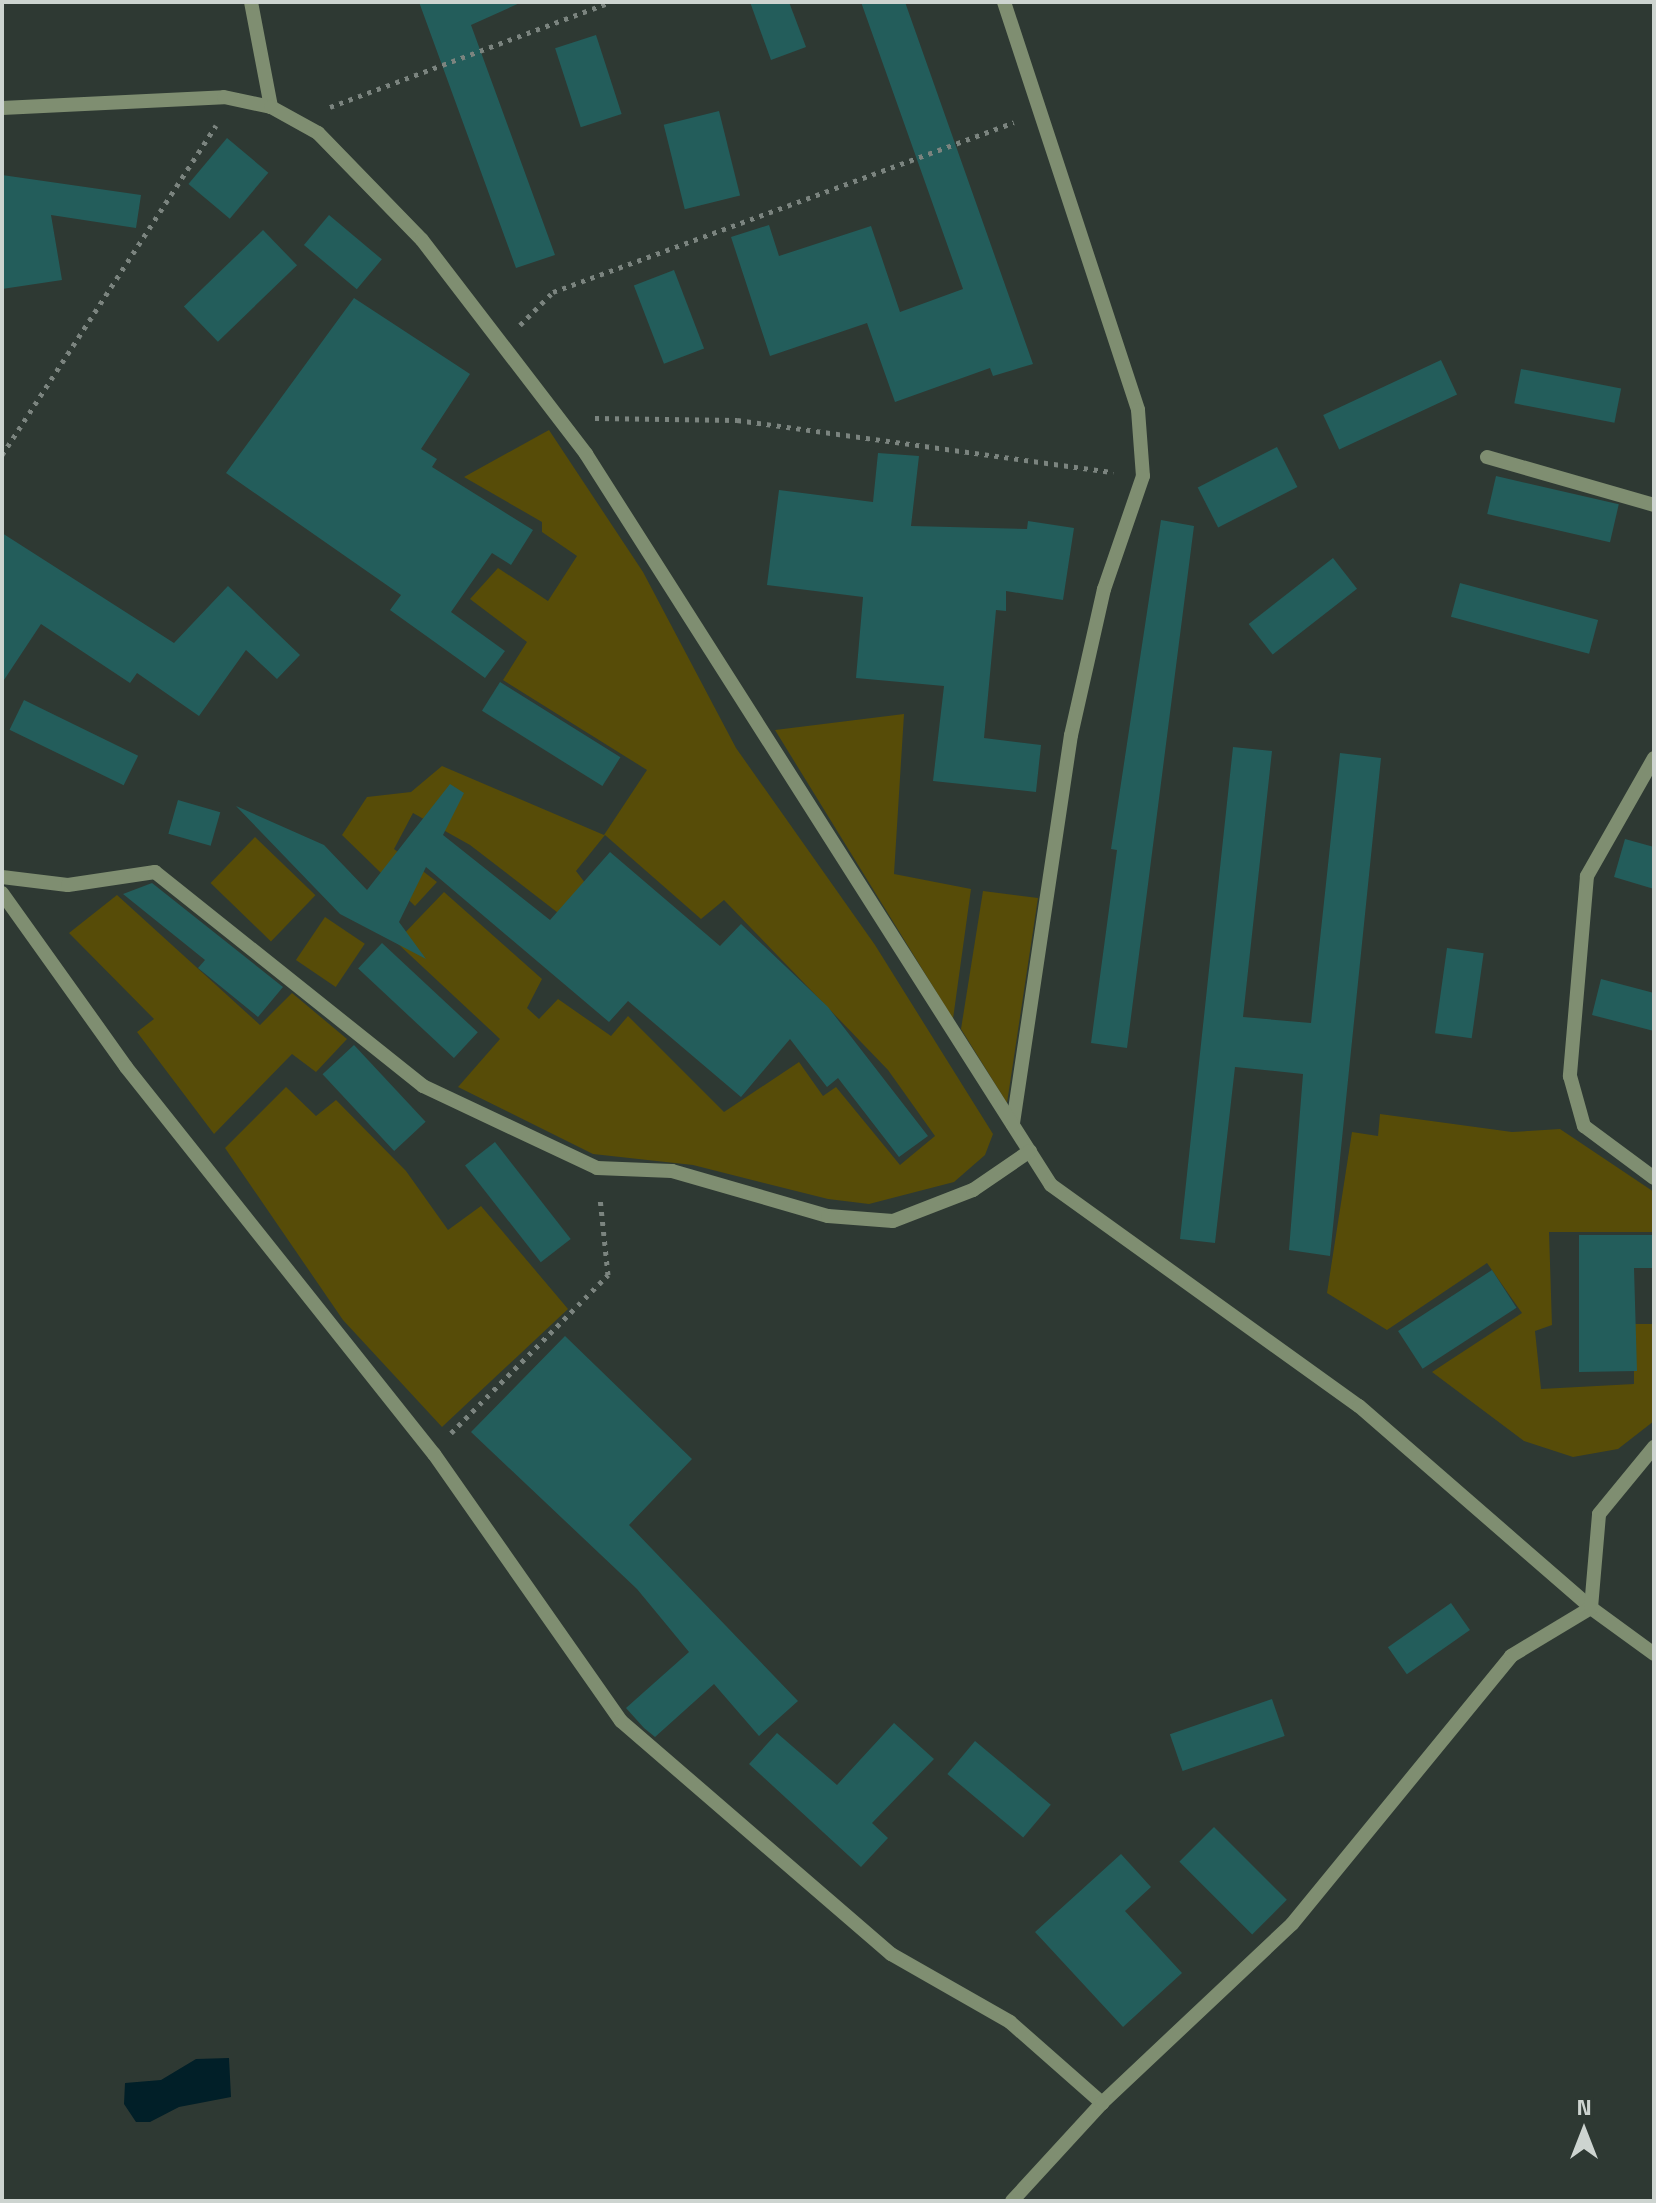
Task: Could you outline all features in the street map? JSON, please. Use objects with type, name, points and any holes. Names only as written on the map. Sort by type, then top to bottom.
[{"type":"street","points":[[251,2],[271,107]]},
{"type":"street","points":[[1004,2],[1138,410],[1143,476],[1104,589],[1071,735],[1013,1125]]},
{"type":"street","points":[[2,108],[224,97],[271,107],[318,133],[422,240],[558,417],[680,595],[746,715],[1051,1185],[1359,1406],[1591,1608],[1654,1654]]},
{"type":"street","points":[[1487,457],[1654,505]]},
{"type":"street","points":[[1654,758],[1587,876],[1570,1076],[1584,1126],[1654,1178]]},
{"type":"street","points":[[2,877],[68,885],[155,872],[423,1086],[597,1168],[672,1171],[828,1216],[893,1221],[973,1190],[1030,1151]]},
{"type":"street","points":[[2,893],[126,1067],[434,1454],[621,1721],[679,1777],[891,1954],[1010,2022],[1102,2103]]},
{"type":"street","points":[[1591,1608],[1599,1514],[1654,1447]]},
{"type":"street","points":[[1012,2201],[1102,2103],[1292,1924],[1511,1656],[1591,1608]]},
{"type":"path","points":[[296,121],[611,2]]},
{"type":"path","points":[[2,455],[213,136],[224,97]]},
{"type":"path","points":[[502,342],[553,292],[1041,112]]},
{"type":"path","points":[[558,417],[737,420],[1143,476]]},
{"type":"path","points":[[434,1454],[608,1275],[597,1168]]},
{"type":"shaded area","points":[[549,430],[643,572],[736,748],[875,945],[993,1134],[985,1155],[954,1182],[869,1204],[828,1199],[693,1165],[593,1154],[458,1087],[500,1039],[396,942],[444,892],[542,979],[527,1008],[539,1019],[558,999],[611,1036],[628,1016],[724,1112],[799,1062],[823,1096],[836,1087],[900,1165],[935,1136],[888,1070],[724,900],[701,919],[605,835],[576,871],[602,905],[575,926],[470,845],[413,813],[394,849],[437,882],[415,906],[342,835],[367,797],[411,792],[442,766],[604,835],[647,770],[503,680],[527,642],[470,599],[498,568],[548,601],[577,556],[542,532],[542,522],[464,477]]},
{"type":"shaded area","points":[[904,714],[894,874],[971,889],[953,1019],[775,730]]},
{"type":"shaded area","points":[[255,837],[315,895],[271,941],[211,883]]},
{"type":"shaded area","points":[[983,891],[1038,898],[1007,1103],[961,1029]]},
{"type":"shaded area","points":[[117,895],[260,1025],[292,993],[347,1039],[316,1072],[292,1054],[214,1134],[137,1032],[154,1019],[69,933]]},
{"type":"shaded area","points":[[325,917],[365,944],[336,987],[296,960]]},
{"type":"shaded area","points":[[286,1087],[316,1116],[336,1100],[406,1171],[448,1230],[481,1206],[568,1309],[442,1427],[343,1320],[225,1148]]},
{"type":"shaded area","points":[[1380,1114],[1512,1132],[1560,1129],[1654,1192],[1654,1232],[1549,1232],[1552,1325],[1535,1331],[1541,1389],[1634,1384],[1634,1324],[1654,1324],[1654,1421],[1618,1449],[1573,1457],[1524,1441],[1432,1372],[1522,1313],[1487,1263],[1387,1330],[1327,1293],[1352,1132],[1378,1136]]},
{"type":"water","points":[[229,2058],[231,2097],[179,2107],[150,2122],[136,2122],[124,2104],[125,2083],[161,2080],[196,2059]]},
{"type":"building","points":[[419,2],[522,2],[471,25],[555,255],[516,268]]},
{"type":"building","points":[[750,2],[789,2],[806,47],[771,60]]},
{"type":"building","points":[[861,2],[905,2],[1033,364],[993,376],[990,368],[895,402],[867,323],[770,356],[731,237],[769,225],[779,256],[871,226],[900,312],[963,289]]},
{"type":"building","points":[[596,35],[622,114],[581,127],[555,48]]},
{"type":"building","points":[[719,111],[740,195],[685,209],[664,125]]},
{"type":"building","points":[[227,138],[268,173],[230,219],[188,184]]},
{"type":"building","points":[[2,175],[141,195],[136,228],[51,215],[62,280],[2,289]]},
{"type":"building","points":[[329,215],[382,259],[357,289],[304,245]]},
{"type":"building","points":[[263,230],[297,265],[218,342],[184,306]]},
{"type":"building","points":[[674,270],[704,348],[664,364],[634,285]]},
{"type":"building","points":[[354,298],[470,374],[421,449],[437,459],[432,467],[533,530],[511,565],[492,553],[451,612],[505,651],[485,678],[390,610],[401,595],[226,473]]},
{"type":"building","points":[[1441,360],[1457,394],[1339,449],[1323,415]]},
{"type":"building","points":[[1521,369],[1621,388],[1614,423],[1514,403]]},
{"type":"building","points":[[1277,447],[1297,487],[1218,528],[1198,487]]},
{"type":"building","points":[[878,453],[919,456],[911,526],[1027,529],[1028,521],[1074,528],[1063,600],[1006,591],[1006,611],[996,610],[984,738],[1041,745],[1036,792],[933,781],[944,686],[856,678],[863,597],[767,585],[779,490],[873,502]]},
{"type":"building","points":[[1496,476],[1619,504],[1610,542],[1487,514]]},
{"type":"building","points":[[1161,520],[1194,526],[1127,1048],[1091,1043],[1117,850],[1111,849]]},
{"type":"building","points":[[2,533],[174,643],[228,586],[300,655],[277,679],[246,650],[199,716],[137,673],[130,683],[41,624],[2,683]]},
{"type":"building","points":[[1333,558],[1357,589],[1273,655],[1249,624]]},
{"type":"building","points":[[1460,583],[1598,620],[1589,654],[1451,617]]},
{"type":"building","points":[[500,682],[620,757],[602,786],[482,711]]},
{"type":"building","points":[[24,700],[138,756],[124,785],[10,730]]},
{"type":"building","points":[[1233,747],[1272,751],[1243,1017],[1311,1023],[1340,753],[1381,758],[1330,1256],[1289,1250],[1303,1074],[1235,1067],[1215,1243],[1180,1239]]},
{"type":"building","points":[[450,784],[464,793],[443,835],[550,920],[610,852],[720,946],[741,924],[828,1007],[928,1136],[899,1157],[838,1078],[827,1087],[790,1039],[741,1097],[628,1001],[609,1022],[426,867],[399,922],[426,959],[340,914],[236,806],[324,845],[367,890]]},
{"type":"building","points":[[178,800],[220,812],[211,846],[168,834]]},
{"type":"building","points":[[1625,839],[1654,847],[1654,889],[1614,877]]},
{"type":"building","points":[[152,883],[283,987],[258,1017],[198,968],[205,960],[123,894]]},
{"type":"building","points":[[382,943],[478,1032],[454,1058],[358,969]]},
{"type":"building","points":[[1447,948],[1484,953],[1472,1038],[1435,1033]]},
{"type":"building","points":[[1601,979],[1654,993],[1654,1031],[1592,1015]]},
{"type":"building","points":[[354,1045],[426,1122],[394,1151],[323,1074]]},
{"type":"building","points":[[495,1142],[571,1239],[541,1262],[465,1165]]},
{"type":"building","points":[[1579,1235],[1652,1235],[1652,1268],[1634,1268],[1637,1371],[1579,1372]]},
{"type":"building","points":[[1492,1270],[1517,1308],[1423,1369],[1398,1331]]},
{"type":"building","points":[[565,1336],[692,1459],[629,1525],[798,1701],[759,1736],[714,1684],[655,1737],[644,1728],[626,1708],[689,1652],[637,1589],[471,1432]]},
{"type":"building","points":[[1451,1603],[1470,1630],[1407,1674],[1388,1647]]},
{"type":"building","points":[[1272,1699],[1285,1736],[1183,1771],[1170,1734]]},
{"type":"building","points":[[894,1723],[934,1759],[872,1823],[888,1838],[861,1867],[749,1764],[777,1733],[837,1785]]},
{"type":"building","points":[[975,1741],[1051,1805],[1023,1838],[947,1774]]},
{"type":"building","points":[[1214,1827],[1287,1900],[1252,1934],[1179,1862]]},
{"type":"building","points":[[1121,1854],[1151,1887],[1125,1911],[1182,1973],[1123,2027],[1035,1932]]}]
